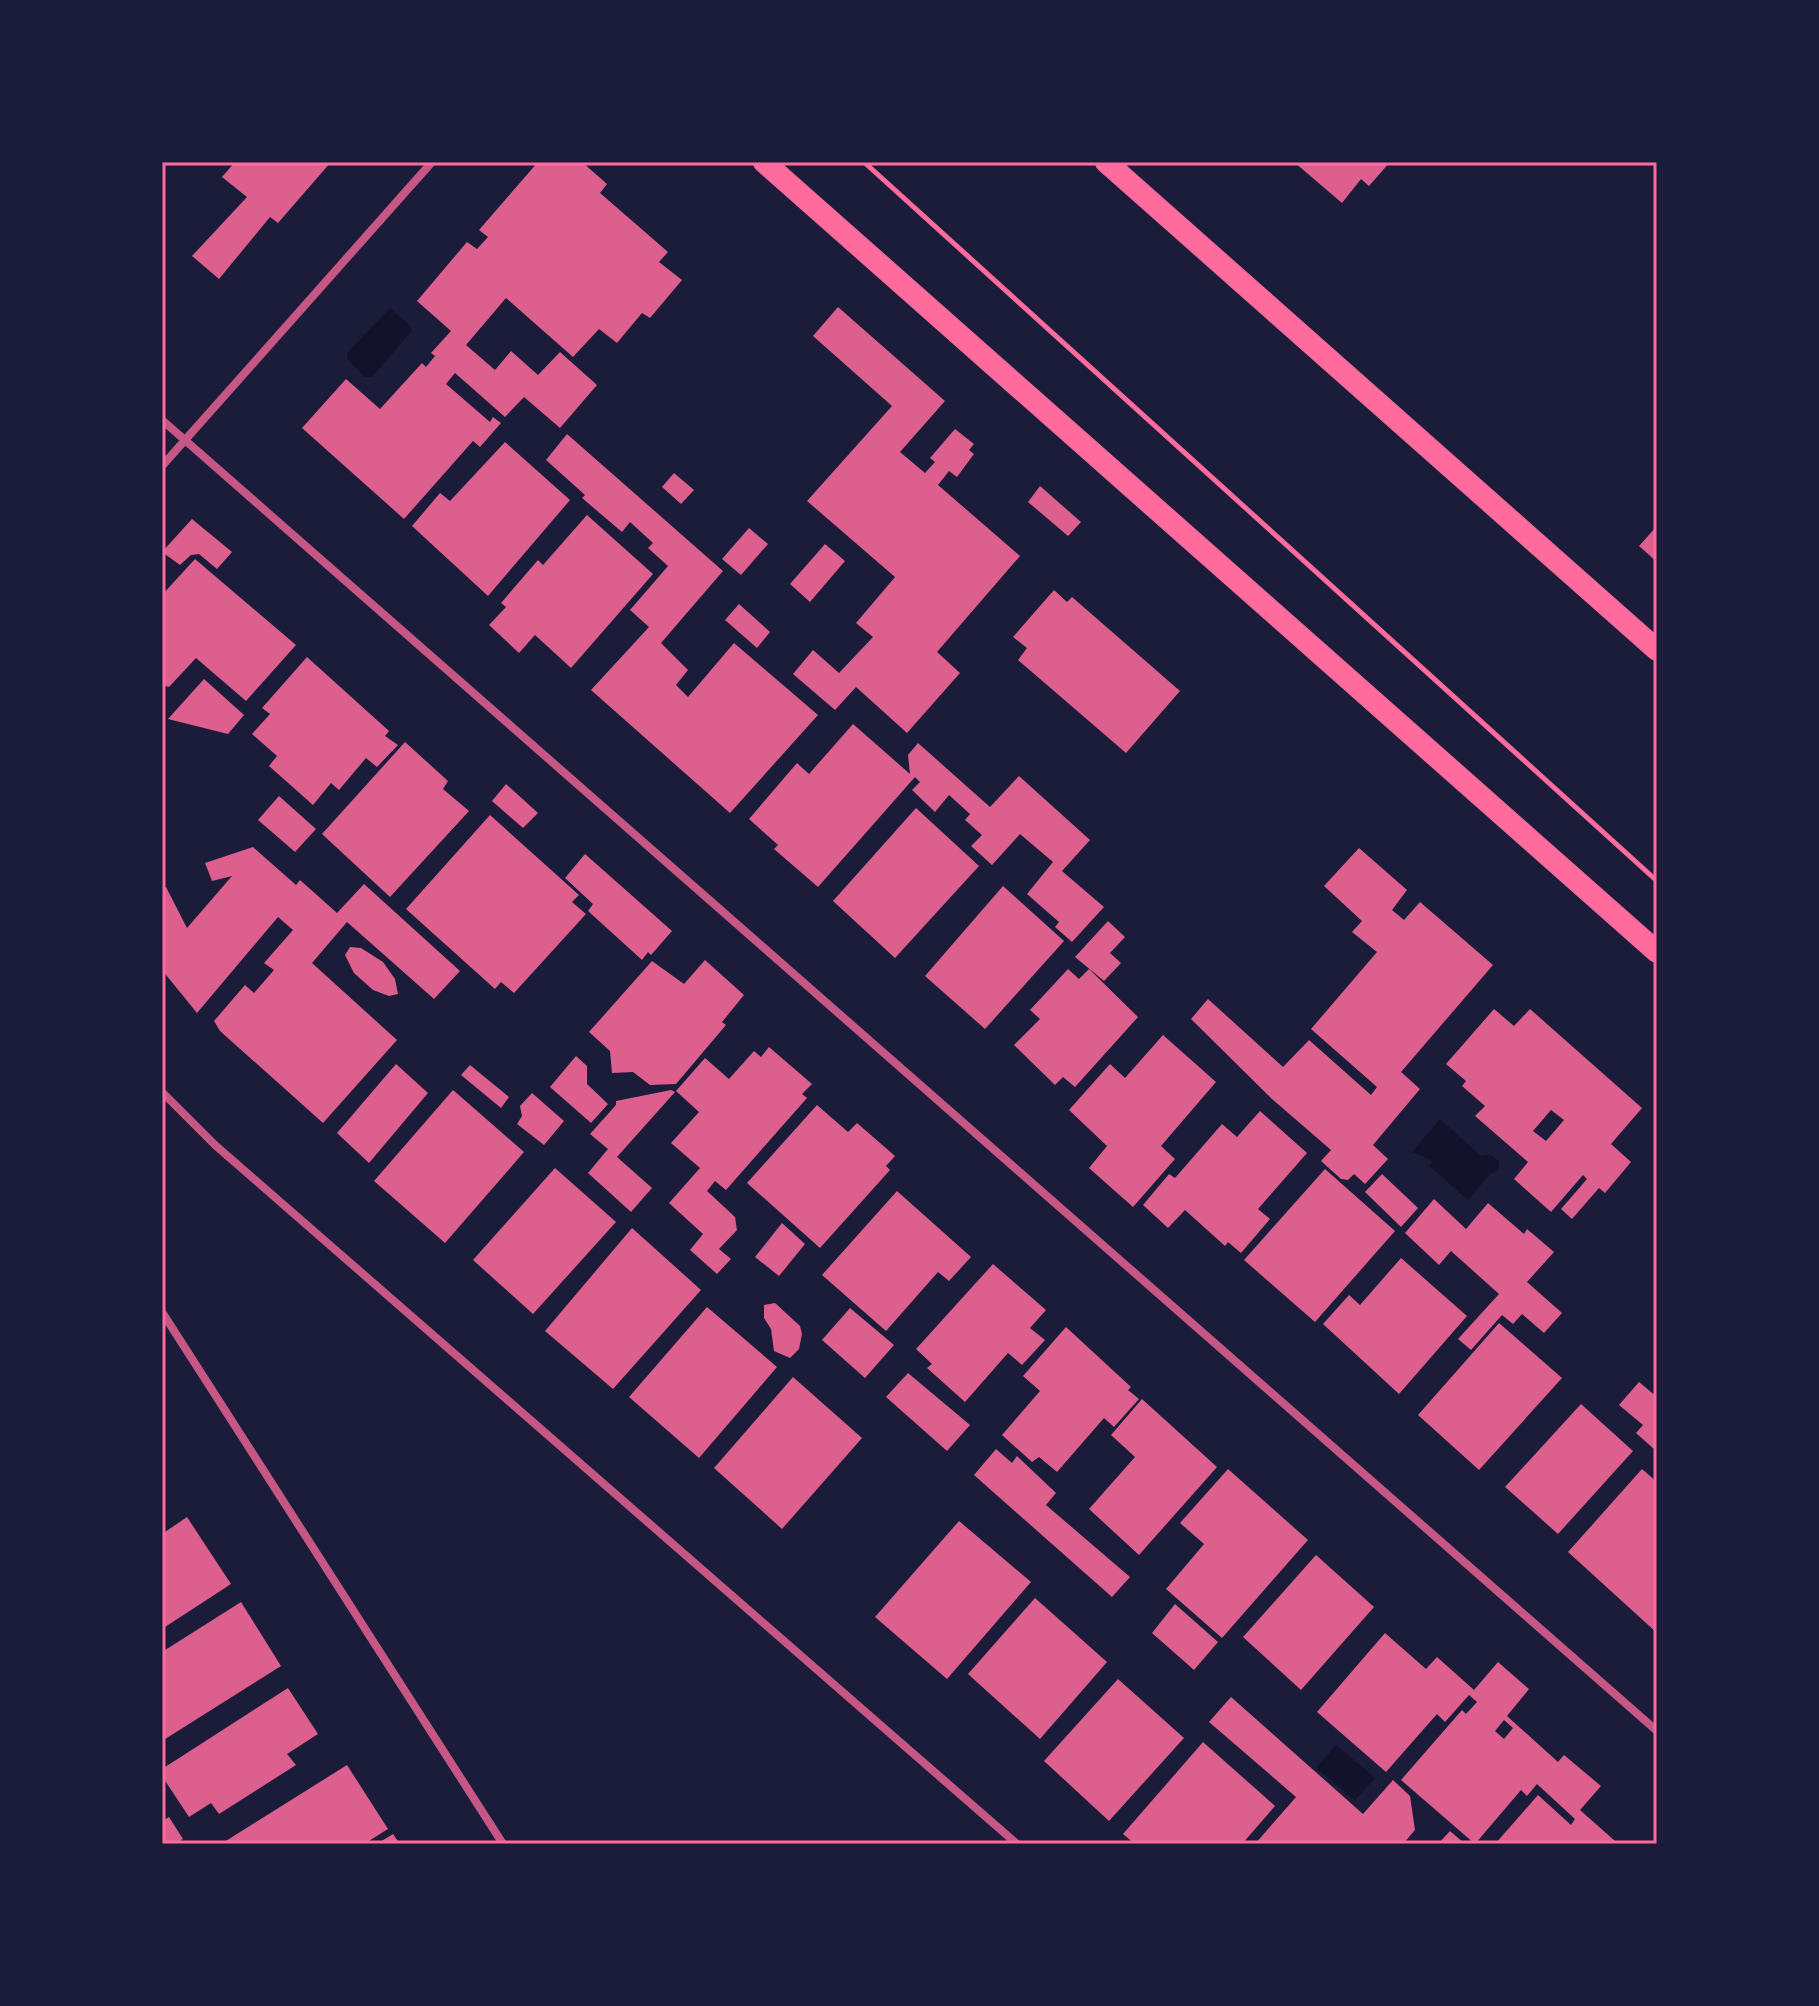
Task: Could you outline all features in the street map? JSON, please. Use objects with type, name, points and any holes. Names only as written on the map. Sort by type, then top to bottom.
[{"type":"highway","points":[[764,162],[1657,952]]},
{"type":"highway","points":[[1106,162],[1657,650]]},
{"type":"street","points":[[162,466],[432,162]]},
{"type":"street","points":[[162,420],[1657,1731]]},
{"type":"street","points":[[162,1092],[227,1155],[1017,1844]]},
{"type":"street","points":[[162,1312],[503,1844]]},
{"type":"path","points":[[864,162],[1657,881]]},
{"type":"shaded area","points":[[390,308],[411,327],[411,332],[372,377],[365,377],[347,359],[348,352]]},
{"type":"shaded area","points":[[1440,1119],[1481,1156],[1490,1154],[1499,1161],[1499,1169],[1490,1174],[1468,1200],[1429,1166],[1433,1161],[1412,1152]]},
{"type":"shaded area","points":[[1336,1745],[1375,1778],[1355,1800],[1316,1768]]},
{"type":"building","points":[[235,162],[331,162],[278,223],[270,217],[219,279],[192,256],[247,197],[222,177]]},
{"type":"building","points":[[538,162],[582,162],[607,184],[600,193],[668,252],[659,262],[682,280],[650,318],[642,313],[617,343],[599,329],[573,357],[506,298],[466,345],[495,370],[511,351],[538,375],[560,352],[597,385],[560,428],[524,397],[505,417],[455,373],[446,384],[490,422],[493,417],[501,423],[480,447],[473,441],[404,519],[302,428],[346,379],[380,409],[422,363],[426,367],[435,356],[431,353],[451,331],[417,301],[467,242],[477,249],[488,237],[479,230]]},
{"type":"building","points":[[1294,162],[1390,162],[1369,186],[1361,179],[1342,203]]},
{"type":"building","points":[[838,307],[945,401],[900,452],[925,473],[935,462],[930,458],[955,429],[974,444],[969,450],[974,454],[957,477],[949,471],[938,485],[1020,556],[937,652],[960,673],[907,733],[856,687],[835,710],[793,674],[813,650],[839,673],[873,637],[856,623],[895,577],[807,501],[892,406],[813,336]]},
{"type":"building","points":[[567,434],[723,571],[661,643],[688,670],[676,685],[688,697],[734,643],[818,715],[730,813],[591,690],[649,627],[630,610],[668,566],[648,548],[653,543],[630,522],[622,532],[582,498],[585,495],[546,460]]},
{"type":"building","points":[[505,442],[570,500],[488,596],[412,526],[440,493],[450,501]]},
{"type":"building","points":[[674,473],[694,490],[681,504],[662,487]]},
{"type":"building","points":[[1040,486],[1081,522],[1068,536],[1028,502]]},
{"type":"building","points":[[587,515],[653,574],[571,668],[535,635],[519,653],[489,625],[506,607],[501,603],[538,560],[543,565]]},
{"type":"building","points":[[192,519],[232,552],[217,569],[199,554],[191,555],[180,565],[162,552]]},
{"type":"building","points":[[1657,526],[1657,562],[1639,546]]},
{"type":"building","points":[[749,528],[768,544],[741,575],[722,559]]},
{"type":"building","points":[[825,544],[845,561],[810,602],[790,584]]},
{"type":"building","points":[[195,559],[296,645],[246,701],[196,658],[169,687],[162,685],[162,595]]},
{"type":"building","points":[[1054,590],[1067,602],[1072,597],[1180,691],[1126,753],[1018,660],[1027,648],[1013,637]]},
{"type":"building","points":[[739,604],[770,632],[757,648],[725,620]]},
{"type":"building","points":[[307,657],[389,731],[385,736],[398,745],[377,767],[366,758],[339,790],[331,783],[313,805],[269,766],[277,756],[252,734],[270,714],[262,708]]},
{"type":"building","points":[[204,679],[244,715],[228,734],[168,719]]},
{"type":"building","points":[[853,724],[910,774],[908,755],[918,743],[990,807],[1019,776],[1090,840],[1062,871],[1104,907],[1072,942],[1055,927],[1059,922],[1027,894],[1053,862],[1020,834],[992,865],[971,846],[982,835],[965,820],[970,814],[949,795],[935,812],[912,790],[920,782],[915,777],[818,887],[774,849],[778,845],[749,819],[797,763],[809,774]]},
{"type":"building","points":[[405,742],[448,781],[443,789],[469,811],[390,897],[322,834]]},
{"type":"building","points":[[506,784],[538,813],[523,828],[492,801]]},
{"type":"building","points":[[279,796],[316,829],[295,852],[258,820]]},
{"type":"building","points":[[916,808],[979,866],[895,958],[833,901]]},
{"type":"building","points":[[490,815],[579,895],[572,902],[586,914],[514,993],[501,982],[495,989],[406,909]]},
{"type":"building","points":[[253,847],[296,885],[300,880],[337,913],[364,884],[460,971],[434,999],[347,922],[312,963],[397,1040],[323,1123],[220,1031],[214,1021],[245,985],[254,993],[274,970],[264,963],[293,930],[278,917],[197,1013],[162,970],[162,888],[166,887],[187,928],[232,876],[212,881],[205,863]]},
{"type":"building","points":[[1359,848],[1407,890],[1392,910],[1404,920],[1420,902],[1493,965],[1401,1072],[1420,1089],[1373,1145],[1388,1159],[1365,1184],[1354,1174],[1348,1180],[1341,1179],[1321,1161],[1331,1150],[1272,1099],[1191,1019],[1208,999],[1283,1067],[1309,1040],[1371,1095],[1377,1087],[1311,1029],[1377,952],[1352,932],[1362,921],[1324,886]]},
{"type":"building","points":[[585,854],[672,931],[651,955],[648,952],[642,960],[588,911],[593,904],[565,878]]},
{"type":"building","points":[[1003,886],[1064,941],[985,1029],[925,976]]},
{"type":"building","points":[[1108,921],[1125,937],[1110,953],[1121,963],[1104,981],[1075,957]]},
{"type":"building","points":[[350,947],[361,948],[383,962],[395,979],[398,994],[389,996],[373,990],[354,973],[345,955]]},
{"type":"building","points":[[705,960],[744,995],[722,1022],[726,1025],[676,1084],[650,1085],[633,1072],[612,1073],[610,1051],[589,1032],[652,961],[684,984]]},
{"type":"building","points":[[1068,969],[1079,979],[1089,969],[1138,1017],[1075,1087],[1063,1077],[1055,1085],[1014,1045],[1040,1019],[1030,1010]]},
{"type":"building","points":[[1494,1009],[1514,1026],[1530,1009],[1642,1108],[1611,1144],[1631,1162],[1605,1193],[1599,1188],[1572,1219],[1561,1209],[1587,1179],[1583,1175],[1551,1212],[1514,1179],[1528,1162],[1475,1116],[1485,1106],[1462,1086],[1466,1081],[1446,1064]],"holes":[[[1551,1110],[1564,1120],[1546,1141],[1533,1131]]]},
{"type":"building","points":[[1163,1035],[1216,1082],[1161,1146],[1175,1159],[1133,1207],[1089,1168],[1107,1146],[1069,1110],[1110,1064],[1125,1078]]},
{"type":"building","points":[[769,1047],[812,1084],[802,1094],[807,1098],[726,1190],[715,1181],[707,1191],[735,1217],[737,1230],[719,1249],[731,1259],[717,1274],[690,1250],[703,1234],[669,1203],[700,1168],[671,1143],[699,1112],[676,1091],[705,1058],[729,1079],[754,1051],[761,1057]]},
{"type":"building","points":[[576,1056],[587,1066],[587,1084],[608,1104],[591,1123],[550,1087]]},
{"type":"building","points":[[396,1064],[428,1093],[369,1163],[337,1133]]},
{"type":"building","points":[[470,1065],[509,1097],[501,1108],[461,1075]]},
{"type":"building","points":[[453,1090],[524,1152],[445,1243],[374,1181]]},
{"type":"building","points":[[671,1090],[675,1092],[617,1157],[652,1188],[631,1212],[588,1173],[608,1149],[590,1134],[616,1105],[616,1101]]},
{"type":"building","points":[[532,1093],[564,1121],[544,1145],[517,1124],[522,1116],[520,1106]]},
{"type":"building","points":[[817,1105],[848,1132],[857,1123],[895,1156],[886,1166],[890,1170],[820,1248],[747,1183]]},
{"type":"building","points":[[1260,1111],[1307,1153],[1258,1209],[1270,1219],[1241,1253],[1228,1242],[1225,1246],[1185,1210],[1168,1228],[1143,1205],[1169,1174],[1175,1178],[1222,1124],[1237,1137]]},
{"type":"building","points":[[555,1168],[616,1222],[533,1314],[473,1260]]},
{"type":"building","points":[[1325,1169],[1395,1231],[1315,1322],[1244,1260]]},
{"type":"building","points":[[1382,1174],[1418,1208],[1401,1227],[1365,1192]]},
{"type":"building","points":[[897,1191],[971,1257],[949,1281],[938,1272],[886,1331],[822,1275]]},
{"type":"building","points":[[1434,1199],[1466,1229],[1488,1203],[1524,1234],[1527,1229],[1554,1252],[1527,1282],[1562,1313],[1544,1333],[1522,1314],[1513,1324],[1502,1315],[1471,1350],[1458,1339],[1499,1294],[1451,1251],[1439,1265],[1405,1233]]},
{"type":"building","points":[[782,1223],[805,1244],[779,1276],[755,1257]]},
{"type":"building","points":[[632,1228],[701,1290],[613,1389],[545,1331]]},
{"type":"building","points":[[1401,1258],[1467,1316],[1399,1394],[1323,1324],[1349,1295],[1360,1305]]},
{"type":"building","points":[[993,1264],[1046,1310],[1030,1328],[1045,1340],[1022,1365],[1008,1353],[965,1402],[927,1368],[932,1364],[916,1349]]},
{"type":"building","points":[[775,1303],[800,1326],[799,1349],[790,1358],[774,1351],[771,1329],[764,1318],[764,1305]]},
{"type":"building","points":[[707,1307],[777,1367],[699,1458],[629,1397]]},
{"type":"building","points":[[850,1308],[894,1345],[865,1378],[822,1340]]},
{"type":"building","points":[[1499,1323],[1562,1378],[1479,1470],[1418,1415]]},
{"type":"building","points":[[1066,1327],[1131,1387],[1128,1390],[1139,1399],[1114,1427],[1104,1418],[1057,1472],[1039,1457],[1032,1462],[1002,1435],[1040,1391],[1023,1376]]},
{"type":"building","points":[[908,1373],[970,1425],[947,1451],[886,1397]]},
{"type":"building","points":[[793,1377],[862,1438],[782,1529],[714,1468]]},
{"type":"building","points":[[1639,1382],[1657,1397],[1655,1450],[1636,1433],[1643,1425],[1619,1405]]},
{"type":"building","points":[[1142,1399],[1217,1467],[1139,1555],[1089,1509],[1135,1457],[1111,1435]]},
{"type":"building","points":[[1581,1404],[1633,1451],[1558,1534],[1505,1487]]},
{"type":"building","points":[[996,1449],[1012,1463],[1017,1456],[1056,1493],[1046,1505],[1130,1577],[1112,1597],[974,1475]]},
{"type":"building","points":[[1228,1469],[1308,1540],[1222,1638],[1166,1589],[1204,1544],[1180,1523]]},
{"type":"building","points":[[1642,1469],[1657,1482],[1657,1633],[1568,1552]]},
{"type":"building","points":[[187,1517],[231,1584],[162,1629],[162,1534]]},
{"type":"building","points":[[959,1521],[1031,1582],[947,1679],[875,1617]]},
{"type":"building","points":[[1316,1555],[1374,1607],[1301,1690],[1243,1637]]},
{"type":"building","points":[[1035,1598],[1107,1662],[1040,1739],[968,1674]]},
{"type":"building","points":[[241,1602],[281,1666],[162,1741],[162,1652]]},
{"type":"building","points":[[1175,1604],[1218,1642],[1194,1670],[1152,1633]]},
{"type":"building","points":[[1385,1633],[1426,1669],[1437,1657],[1474,1690],[1498,1662],[1529,1689],[1507,1716],[1558,1762],[1564,1755],[1601,1786],[1580,1810],[1615,1841],[1613,1844],[1495,1844],[1538,1795],[1571,1825],[1575,1819],[1537,1784],[1527,1796],[1521,1790],[1475,1844],[1401,1780],[1462,1710],[1466,1714],[1477,1702],[1469,1695],[1445,1722],[1437,1714],[1386,1772],[1317,1712]],"holes":[[[1504,1720],[1513,1728],[1504,1739],[1495,1731]]]},
{"type":"building","points":[[1118,1679],[1184,1738],[1109,1821],[1044,1761]]},
{"type":"building","points":[[288,1688],[318,1734],[287,1754],[296,1765],[219,1814],[211,1803],[189,1817],[162,1776],[162,1769]]},
{"type":"building","points":[[1231,1697],[1363,1814],[1393,1780],[1410,1796],[1415,1830],[1403,1844],[1255,1844],[1296,1797],[1209,1722]]},
{"type":"building","points":[[1203,1742],[1275,1806],[1242,1844],[1135,1844],[1123,1834]]},
{"type":"building","points":[[347,1765],[388,1829],[364,1844],[221,1844]]},
{"type":"building","points":[[169,1817],[183,1839],[175,1844],[162,1844],[162,1821]]},
{"type":"building","points":[[1450,1831],[1465,1844],[1438,1844]]},
{"type":"building","points":[[393,1834],[400,1844],[377,1844]]}]
